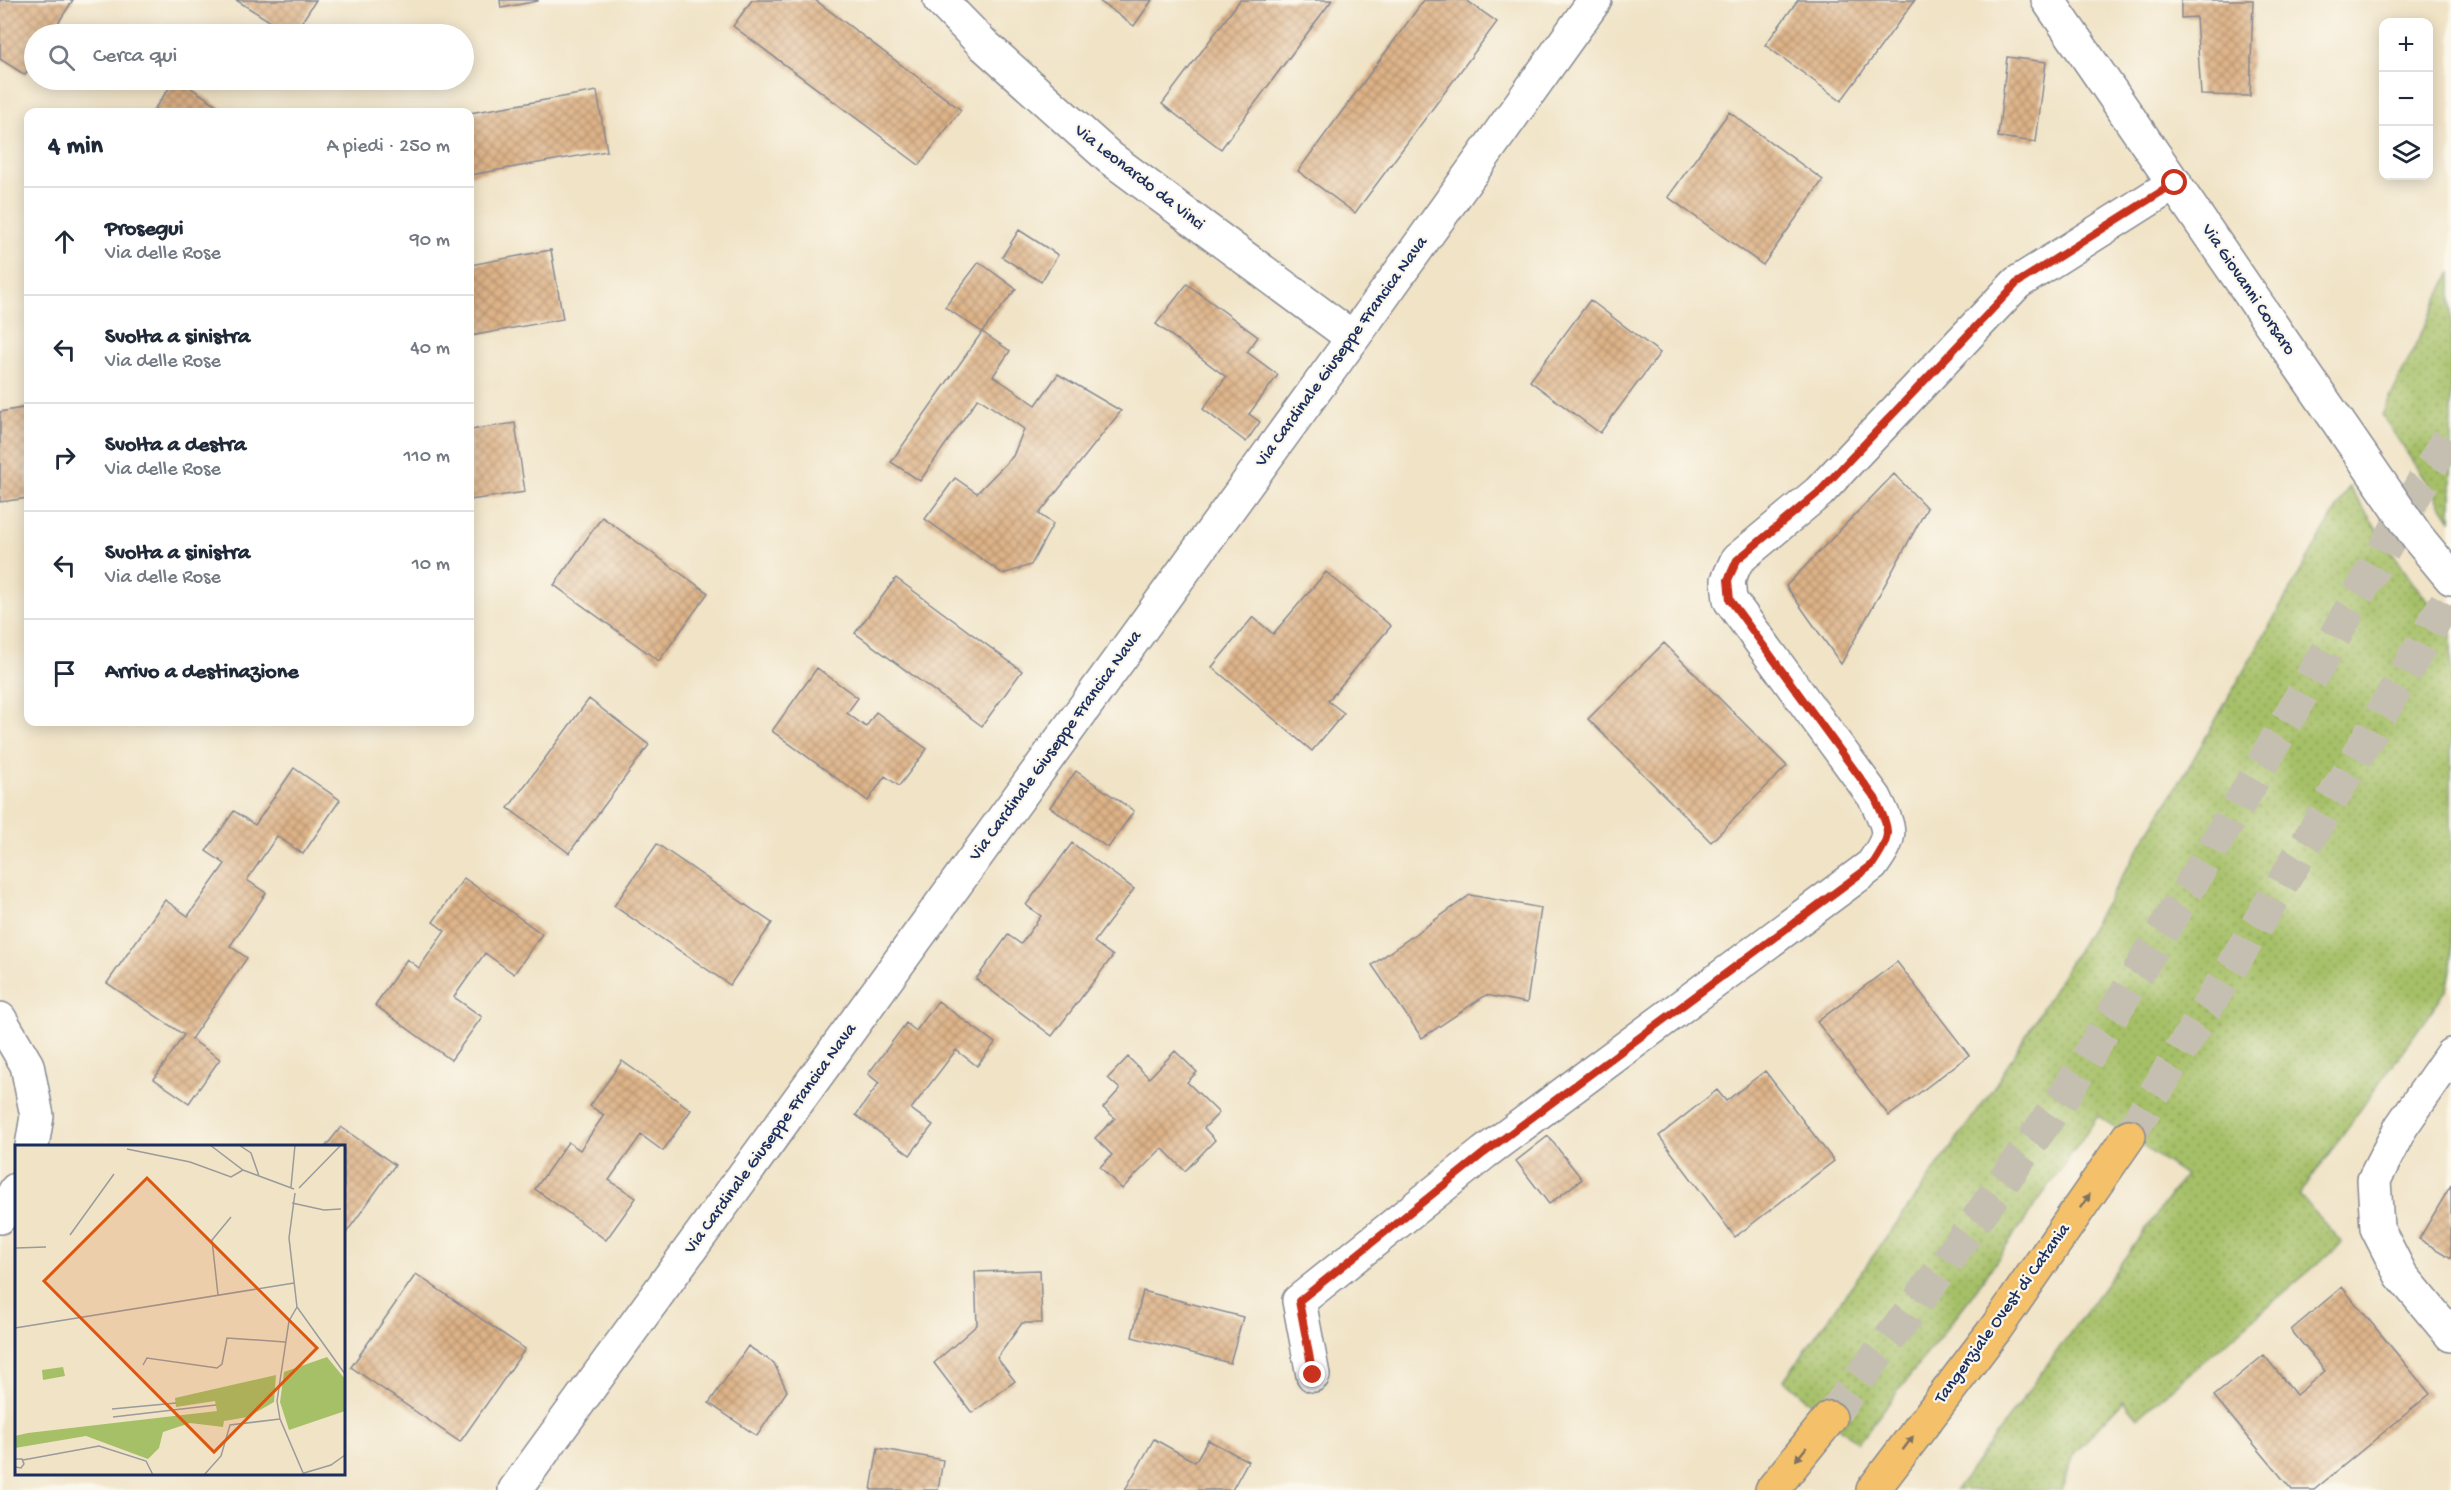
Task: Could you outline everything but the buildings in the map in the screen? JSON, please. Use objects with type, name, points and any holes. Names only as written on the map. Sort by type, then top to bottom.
[{"type":"highway","name":"Tangenziale Ovest di Catania","points":[[1873,1490],[1996,1329],[2129,1136]]},
{"type":"highway","points":[[1772,1490],[1830,1418]]},
{"type":"street","name":"Via Leonardo da Vinci","points":[[940,0],[999,59],[1110,158],[1353,338]]},
{"type":"street","name":"Via Cardinale Giuseppe Francica Nava","points":[[515,1490],[1353,338],[1595,0]]},
{"type":"street","name":"Via Giovanni Corsaro","points":[[2048,0],[2418,538],[2451,578]]},
{"type":"street","points":[[1313,1375],[1299,1301],[1484,1153],[1872,865],[1886,845],[1888,827],[1875,798],[1730,600],[1728,580],[1737,560],[1819,492],[2017,283],[2175,183]]},
{"type":"street","points":[[0,1019],[27,1065],[37,1116],[32,1145]]},
{"type":"street","points":[[2451,1055],[2401,1127],[2374,1180],[2377,1228],[2401,1275],[2451,1335]]},
{"type":"street","points":[[0,1217],[15,1193]]},
{"type":"green space","points":[[2451,272],[2451,520],[2382,415]]},
{"type":"green space","points":[[2349,487],[2413,583],[2451,628],[2451,970],[2447,989],[2299,1195],[2342,1243],[2137,1418],[2123,1401],[2075,1452],[2061,1490],[1956,1490],[2185,1175],[2098,1116],[1973,1294],[1858,1443],[1784,1380],[1993,1089],[2191,763]]},
{"type":"tunnel","points":[[1830,1418],[1938,1274],[2066,1093],[2248,789],[2451,432]]},
{"type":"tunnel","points":[[2129,1136],[2312,834],[2451,593]]},
{"type":"route","points":[[1313,1375],[1299,1301],[1484,1153],[1872,865],[1886,845],[1888,827],[1875,798],[1730,600],[1728,580],[1737,560],[1819,492],[2017,283],[2175,183]]}]
